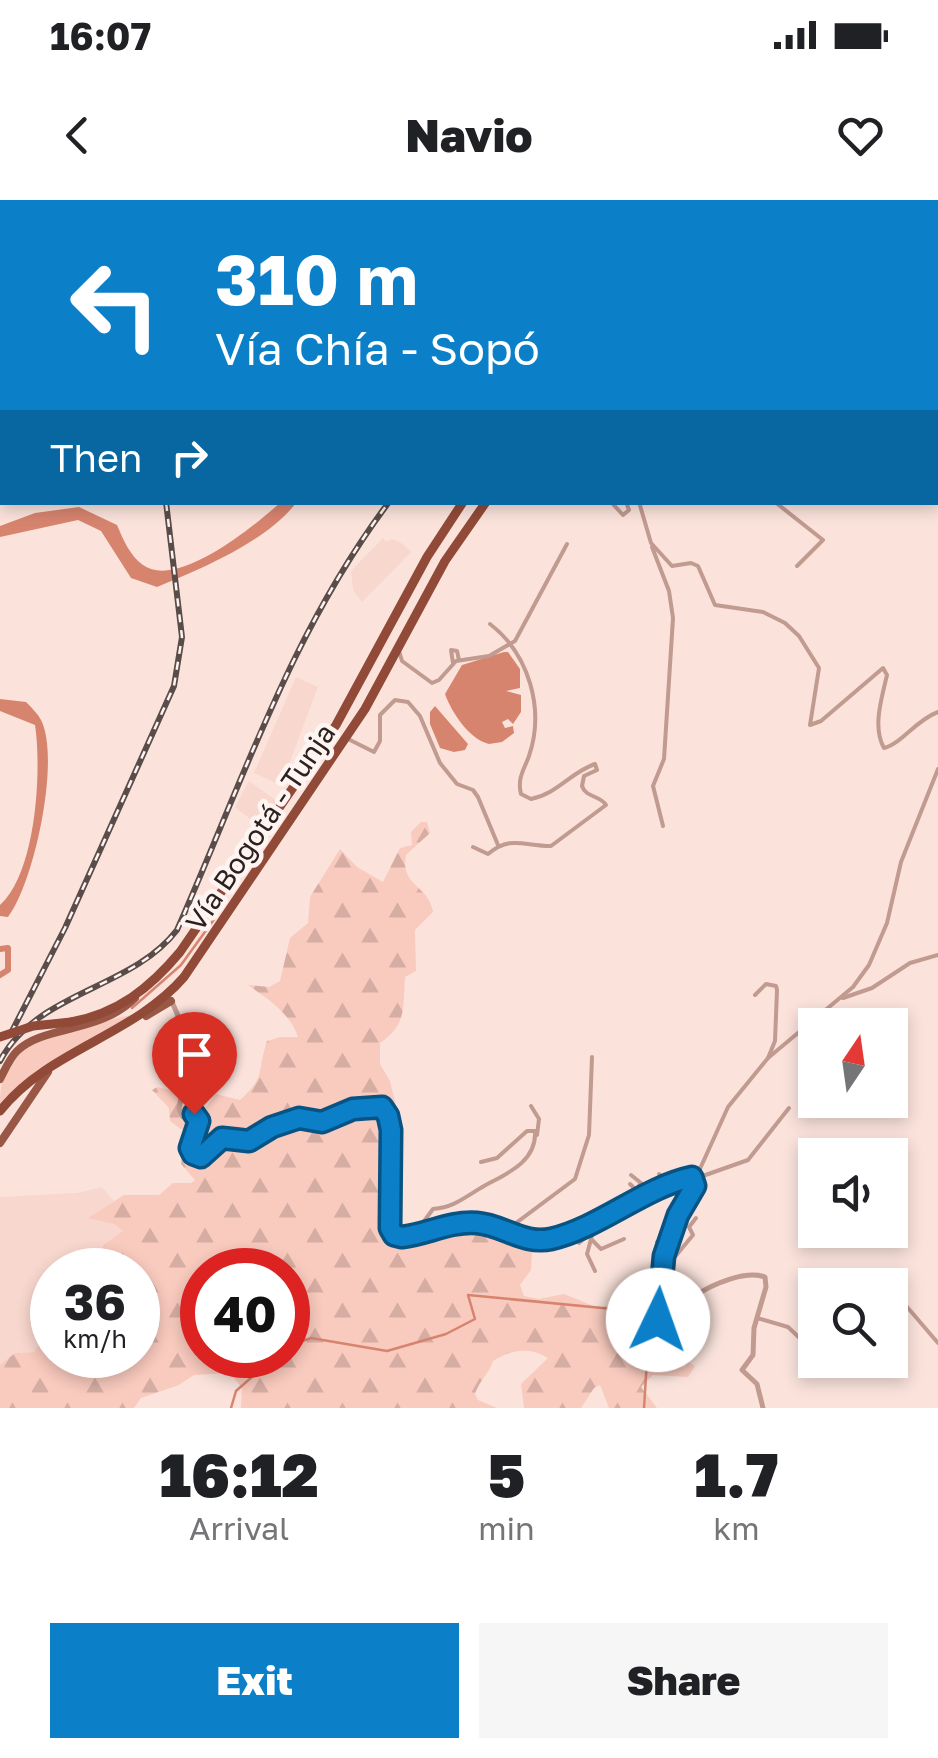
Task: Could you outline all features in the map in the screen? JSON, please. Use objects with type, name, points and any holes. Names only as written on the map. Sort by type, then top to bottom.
[{"type":"highway","name":"Vía Bogotá - Tunja","points":[[0,1037],[113,1009],[149,985],[195,932],[336,725],[427,557],[460,505]]},
{"type":"highway","name":"Vía Bogotá - Tunja","points":[[3,1108],[23,1086],[170,998],[346,738],[445,562],[484,505]]},
{"type":"main road","points":[[104,1020],[149,985]]},
{"type":"main road","points":[[146,1016],[170,998]]},
{"type":"main road","points":[[0,1079],[15,1053],[29,1042],[132,1014]]},
{"type":"main road","points":[[0,1125],[6,1124],[23,1106],[54,1066]]},
{"type":"main road","points":[[0,1143],[23,1106]]},
{"type":"street","points":[[615,505],[623,515],[629,510],[627,505]]},
{"type":"street","points":[[640,505],[669,591],[673,618],[664,759],[653,786],[662,826]]},
{"type":"street","points":[[778,505],[823,540],[797,566]]},
{"type":"street","points":[[651,543],[672,566],[698,566],[718,608],[763,612],[799,636],[818,668],[810,725],[827,717],[883,668],[887,675],[878,721],[884,748],[893,745],[914,724],[938,712]]},
{"type":"street","points":[[398,648],[402,661],[432,682],[456,662],[484,658],[510,646],[567,544]]},
{"type":"street","points":[[472,847],[488,854],[498,844],[519,841],[551,846],[606,805],[587,794],[582,786],[584,776],[597,770],[594,764],[548,794],[531,800],[521,794],[519,781],[533,740],[535,700],[524,667],[490,624]]},
{"type":"street","points":[[390,665],[402,661]]},
{"type":"street","points":[[346,738],[374,752],[380,742],[380,715],[395,700],[408,702],[422,721],[440,763],[458,784],[478,796],[498,844]]},
{"type":"street","points":[[693,1178],[728,1107],[768,1058],[860,978],[878,946],[901,862],[938,770]]},
{"type":"street","points":[[840,999],[872,988],[910,962],[938,955]]},
{"type":"street","points":[[755,995],[766,984],[776,986],[775,1042],[768,1058]]},
{"type":"street","points":[[170,998],[196,1057],[184,1079],[179,1106],[183,1117],[194,1114],[199,1118],[190,1148],[193,1154],[204,1156],[222,1138],[249,1141],[272,1127],[299,1118],[322,1122],[353,1109],[382,1107],[391,1130],[390,1228],[394,1235],[413,1236],[458,1222],[480,1223],[538,1242],[562,1236],[668,1185],[748,1160],[789,1108]]},
{"type":"street","points":[[504,1232],[574,1180],[589,1134],[592,1057]]},
{"type":"street","points":[[413,1236],[433,1209],[455,1205],[524,1162],[537,1135],[539,1119],[531,1106]]},
{"type":"street","points":[[480,1162],[497,1158],[527,1131],[537,1135]]},
{"type":"street","points":[[658,1174],[668,1185]]},
{"type":"street","points":[[631,1175],[641,1183],[636,1190]]},
{"type":"street","points":[[693,1178],[695,1186],[672,1233],[660,1272],[658,1320],[661,1328],[668,1326],[694,1296],[707,1289],[758,1274],[765,1276],[767,1283],[756,1318],[753,1356],[742,1372],[756,1384],[763,1408]]},
{"type":"street","points":[[630,1184],[644,1198]]},
{"type":"street","points":[[660,1272],[692,1234],[689,1227],[696,1218]]},
{"type":"street","points":[[594,1271],[587,1254],[596,1221]]},
{"type":"street","points":[[657,1242],[672,1233]]},
{"type":"street","points":[[562,1236],[568,1240],[586,1236],[580,1243]]},
{"type":"street","points":[[592,1240],[602,1249],[624,1239]]},
{"type":"street","points":[[908,1307],[938,1342]]},
{"type":"street","points":[[756,1318],[788,1328],[798,1337]]},
{"type":"shaded area","points":[[278,505],[294,505],[251,542],[157,587],[131,578],[101,531],[78,520],[0,537],[0,526],[35,513],[79,507],[117,525],[131,552],[143,565],[158,570],[195,562]]},
{"type":"shaded area","points":[[383,538],[403,544],[411,552],[362,602],[353,590],[351,571]]},
{"type":"shaded area","points":[[504,652],[520,669],[520,688],[506,691],[521,695],[521,712],[513,724],[508,719],[502,722],[505,728],[513,726],[514,733],[502,742],[489,744],[462,724],[445,694],[462,665]]},
{"type":"shaded area","points":[[296,677],[318,687],[281,785],[254,773]]},
{"type":"shaded area","points":[[0,699],[26,702],[38,715],[46,738],[48,763],[35,850],[18,901],[8,917],[0,916],[0,905],[22,870],[29,846],[38,768],[35,725],[0,711]]},
{"type":"shaded area","points":[[435,706],[468,744],[465,750],[440,748],[430,724],[430,712]]},
{"type":"shaded area","points":[[249,781],[277,801],[259,826],[235,807]]},
{"type":"shaded area","points":[[102,1187],[114,1201],[89,1218],[114,1224],[124,1231],[102,1248],[30,1248],[30,1352],[15,1353],[0,1366],[0,1197],[77,1193]]},
{"type":"green space","points":[[421,822],[427,822],[430,833],[406,855],[405,866],[433,912],[415,930],[416,971],[405,977],[399,1022],[380,1043],[380,1064],[390,1081],[399,1118],[388,1179],[390,1204],[377,1226],[395,1243],[407,1247],[471,1233],[516,1242],[532,1252],[531,1270],[520,1285],[524,1296],[539,1299],[564,1294],[601,1309],[612,1302],[631,1307],[646,1327],[668,1343],[669,1350],[695,1366],[688,1377],[653,1375],[641,1387],[657,1408],[609,1408],[600,1385],[581,1408],[524,1408],[521,1384],[548,1358],[520,1351],[493,1361],[477,1389],[478,1400],[497,1408],[241,1408],[242,1388],[234,1378],[310,1378],[310,1248],[180,1248],[180,1378],[190,1378],[141,1398],[134,1408],[0,1408],[0,1365],[15,1353],[30,1352],[30,1378],[160,1378],[160,1248],[102,1248],[123,1231],[114,1224],[88,1218],[124,1195],[159,1195],[173,1183],[195,1180],[181,1164],[185,1132],[170,1121],[169,1108],[152,1090],[157,1087],[181,1093],[183,1105],[193,1112],[205,1109],[216,1094],[240,1100],[257,1079],[267,1041],[298,1037],[284,1014],[248,985],[269,987],[280,981],[290,938],[308,923],[310,897],[340,849],[357,867],[383,882],[400,848],[412,845],[411,832]]},
{"type":"green space","points":[[133,1015],[38,1069],[0,1106],[6,1071],[22,1051],[47,1039]]},
{"type":"waterway","points":[[132,1008],[181,965],[215,918]]},
{"type":"waterway","points":[[0,949],[8,948],[8,970],[0,975]]},
{"type":"waterway","points":[[310,1338],[387,1351],[446,1334],[475,1319],[468,1295],[623,1310],[648,1344],[644,1408]]},
{"type":"waterway","points":[[231,1408],[236,1391],[251,1378]]},
{"type":"railway","points":[[11,1033],[65,928],[174,686],[182,637],[166,505]]},
{"type":"railway","points":[[0,1061],[16,1038],[37,1019],[135,966],[177,930],[296,656],[354,552],[387,505]]},
{"type":"route","points":[[194,1114],[199,1121],[190,1148],[201,1157],[222,1138],[249,1141],[272,1127],[299,1118],[322,1122],[353,1109],[382,1107],[391,1130],[390,1228],[394,1235],[402,1237],[450,1223],[480,1223],[529,1240],[549,1240],[692,1177],[695,1186],[678,1215],[664,1256],[658,1320]]}]
